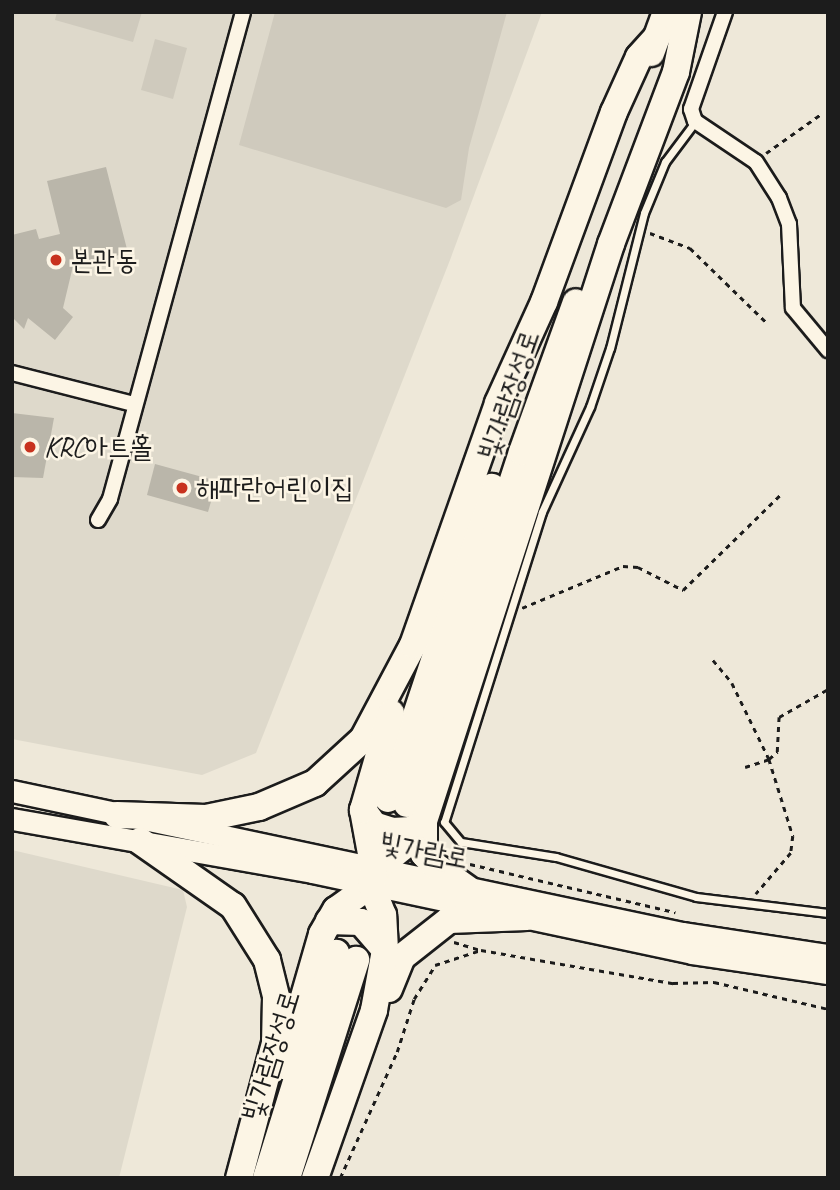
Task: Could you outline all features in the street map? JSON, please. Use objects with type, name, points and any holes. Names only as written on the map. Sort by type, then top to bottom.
[{"type":"highway","points":[[254,1131],[289,1056],[315,951],[330,921],[352,896],[408,843],[406,808],[676,72],[687,12]]},
{"type":"highway","points":[[315,1178],[374,1010],[385,950],[383,915],[372,878],[363,810],[413,645],[498,403],[544,302],[614,112],[639,57],[662,24]]},
{"type":"highway","name":"빛가람장성로","points":[[406,808],[549,321],[662,24]]},
{"type":"highway","points":[[117,815],[206,818],[259,807],[315,783],[354,751],[413,645]]},
{"type":"highway","points":[[363,810],[374,825],[392,831],[412,830],[406,808]]},
{"type":"highway","points":[[406,808],[424,853],[433,865],[468,888]]},
{"type":"highway","points":[[140,841],[233,906],[267,960],[277,1022],[254,1131],[239,1178]]},
{"type":"highway","points":[[374,1010],[384,999],[402,957],[449,920],[527,917]]},
{"type":"highway","points":[[330,921],[360,922],[385,950]]},
{"type":"highway","name":"빛가람장성로","points":[[266,1178],[346,956],[287,1178]]},
{"type":"main road","name":"빛가람로","points":[[12,791],[527,917],[692,953],[828,973]]},
{"type":"main road","name":"빛가람로","points":[[12,819],[372,878],[468,888],[682,933],[828,954]]},
{"type":"street","points":[[98,520],[110,499],[243,12]]},
{"type":"street","points":[[725,12],[694,92],[695,121],[755,162],[779,198],[789,224],[793,308],[812,336],[828,350]]},
{"type":"street","points":[[12,373],[134,404]]},
{"type":"lane","points":[[695,121],[665,162],[640,229],[610,348],[590,407],[542,512],[444,822],[461,842],[556,857],[696,897],[828,914]]},
{"type":"path","points":[[755,162],[821,114]]},
{"type":"path","points":[[640,229],[690,248],[767,323]]},
{"type":"path","points":[[512,611],[623,566],[638,568],[683,590],[781,494]]},
{"type":"path","points":[[713,660],[732,684],[769,759],[789,811],[794,845],[749,902]]},
{"type":"path","points":[[745,767],[769,759],[776,752],[779,718],[828,689]]},
{"type":"path","points":[[341,1178],[397,1052],[414,999],[435,965],[481,950],[673,983],[714,982],[828,1009]]},
{"type":"shaded area","points":[[12,12],[542,12],[450,260],[256,753],[202,775],[12,739]]},
{"type":"shaded area","points":[[57,12],[142,12],[133,42],[55,20]]},
{"type":"shaded area","points":[[275,12],[507,12],[469,148],[461,200],[446,208],[239,145]]},
{"type":"shaded area","points":[[155,39],[187,48],[173,99],[141,90]]},
{"type":"shaded area","points":[[12,850],[183,890],[187,907],[119,1178],[12,1178]]},
{"type":"building","name":"본관동","points":[[106,167],[128,253],[73,266],[63,308],[73,317],[55,340],[28,318],[24,329],[12,317],[12,235],[36,229],[39,239],[60,234],[47,181]]},
{"type":"building","name":"KRC아트홀","points":[[12,413],[54,418],[43,478],[12,477]]},
{"type":"building","name":"해파란어린이집","points":[[155,464],[217,481],[208,512],[147,495]]},
{"type":"place","name":"본관동","points":[[56,260]]},
{"type":"place","name":"KRC아트홀","points":[[30,447]]},
{"type":"place","name":"해파란어린이집","points":[[182,488]]}]
